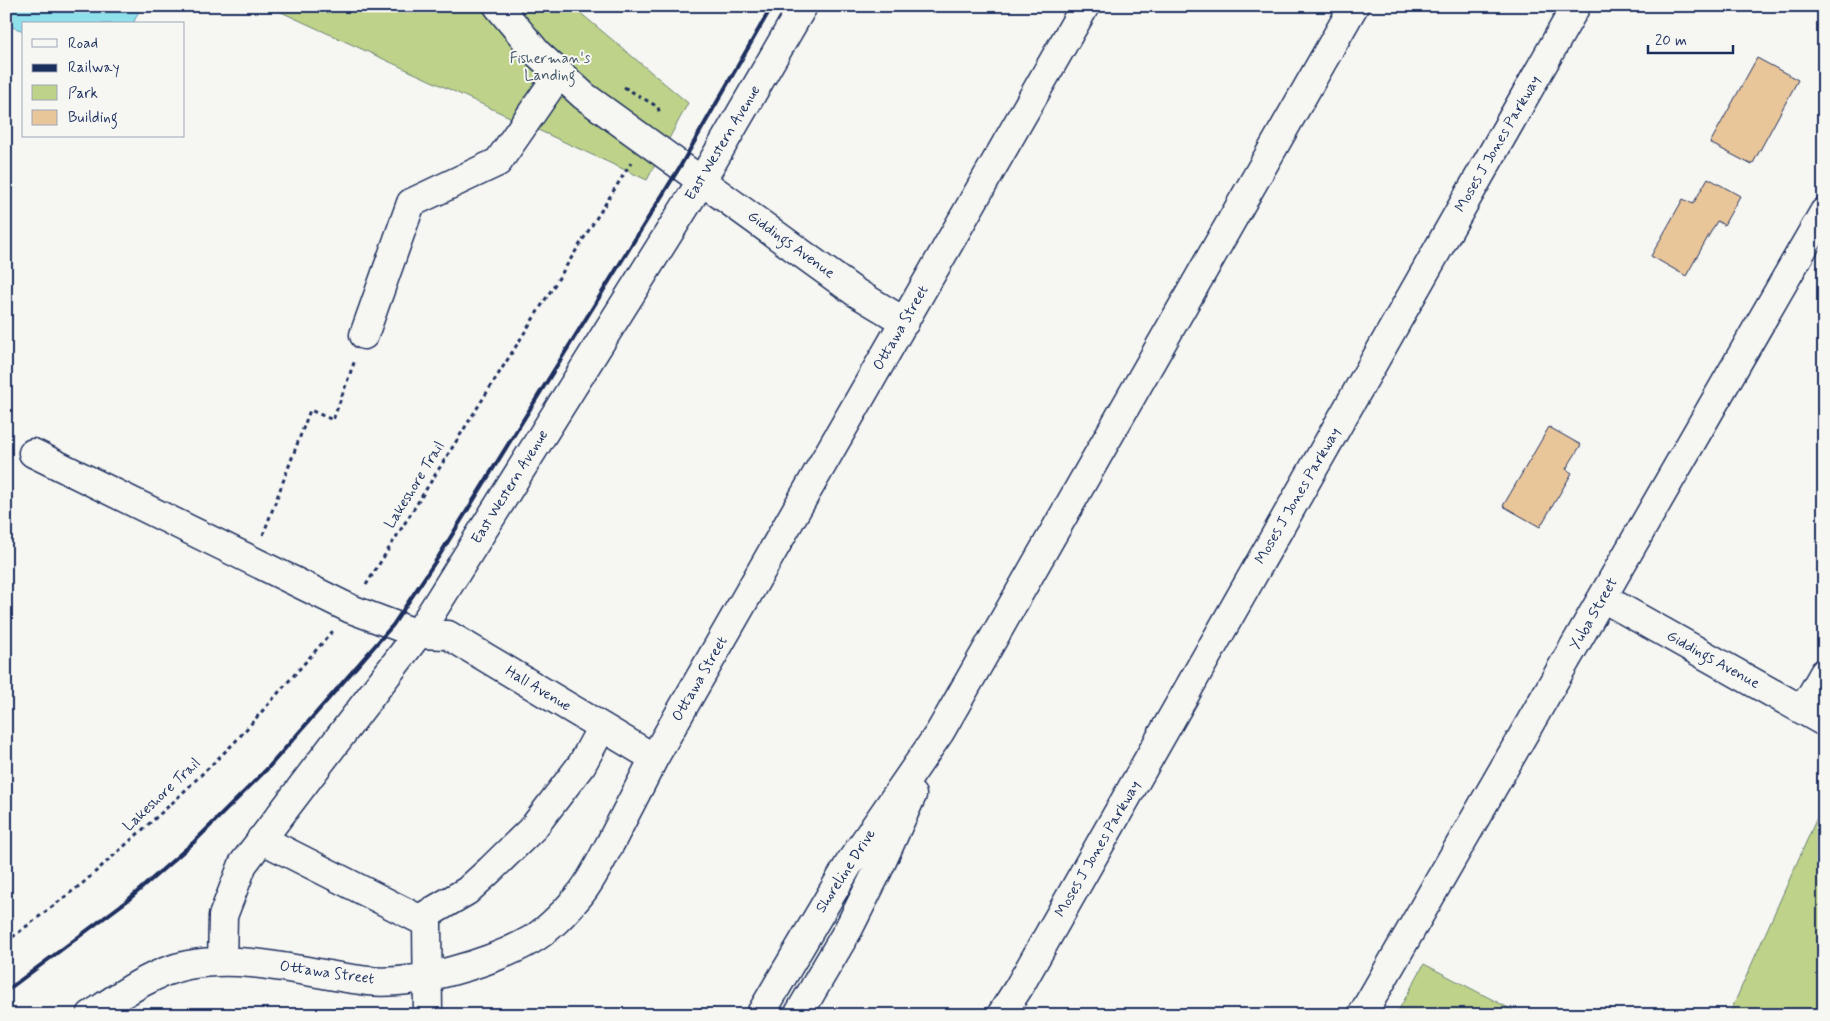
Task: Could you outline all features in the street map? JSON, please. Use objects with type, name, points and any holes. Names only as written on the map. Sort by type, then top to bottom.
[{"type":"main road","name":"Giddings Avenue","points":[[498,6],[537,53],[584,96],[855,292],[905,322]]},
{"type":"main road","name":"East Western Avenue","points":[[222,962],[223,916],[243,864],[418,634],[691,172],[804,6]]},
{"type":"main road","name":"Ottawa Street","points":[[91,1015],[130,989],[161,974],[187,965],[222,962],[254,963],[370,981],[410,980],[455,970],[494,957],[532,939],[558,918],[580,895],[595,872],[654,758],[1084,6]]},
{"type":"main road","points":[[798,1015],[848,930],[878,870],[940,732],[1354,6]]},
{"type":"main road","name":"Moses J Jones Parkway","points":[[1019,987],[1576,6]]},
{"type":"main road","points":[[364,336],[411,203],[498,162],[559,74]]},
{"type":"main road","name":"Yuba Street","points":[[1362,1015],[1824,212]]},
{"type":"main road","name":"Hall Avenue","points":[[33,454],[351,609],[418,634],[448,635],[654,758]]},
{"type":"main road","name":"Giddings Avenue","points":[[1603,598],[1813,716]]},
{"type":"main road","points":[[1813,716],[1824,673]]},
{"type":"main road","points":[[419,919],[466,891],[533,828],[582,764],[602,727]]},
{"type":"main road","name":"Shoreline Drive","points":[[760,1015],[849,864],[940,732]]},
{"type":"main road","points":[[261,839],[427,923],[428,1015]]},
{"type":"main road","points":[[1001,1015],[1019,987]]},
{"type":"main road","points":[[1006,1015],[1019,987]]},
{"type":"path","name":"Lakeshore Trail","points":[[6,942],[83,883],[234,743],[329,637],[351,609],[660,116],[658,107],[616,82]]},
{"type":"path","points":[[253,561],[310,410],[333,420],[364,336]]},
{"type":"green space","name":"Fisherman's Landing","points":[[268,6],[572,6],[688,103],[647,180]]},
{"type":"green space","points":[[1824,802],[1824,1015],[1729,1015]]},
{"type":"green space","points":[[1424,964],[1522,1015],[1396,1015]]},
{"type":"water","points":[[6,6],[141,6],[134,22],[22,22],[22,30],[6,25]]},
{"type":"building","points":[[1757,58],[1798,80],[1752,165],[1710,143]]},
{"type":"building","points":[[1708,178],[1740,196],[1724,225],[1717,221],[1686,276],[1651,256],[1683,199],[1693,204]]},
{"type":"building","points":[[1549,427],[1581,445],[1566,469],[1572,473],[1540,527],[1503,506]]},
{"type":"railway","points":[[6,991],[128,900],[194,842],[268,768],[393,625],[439,556],[681,165],[772,6]]}]
